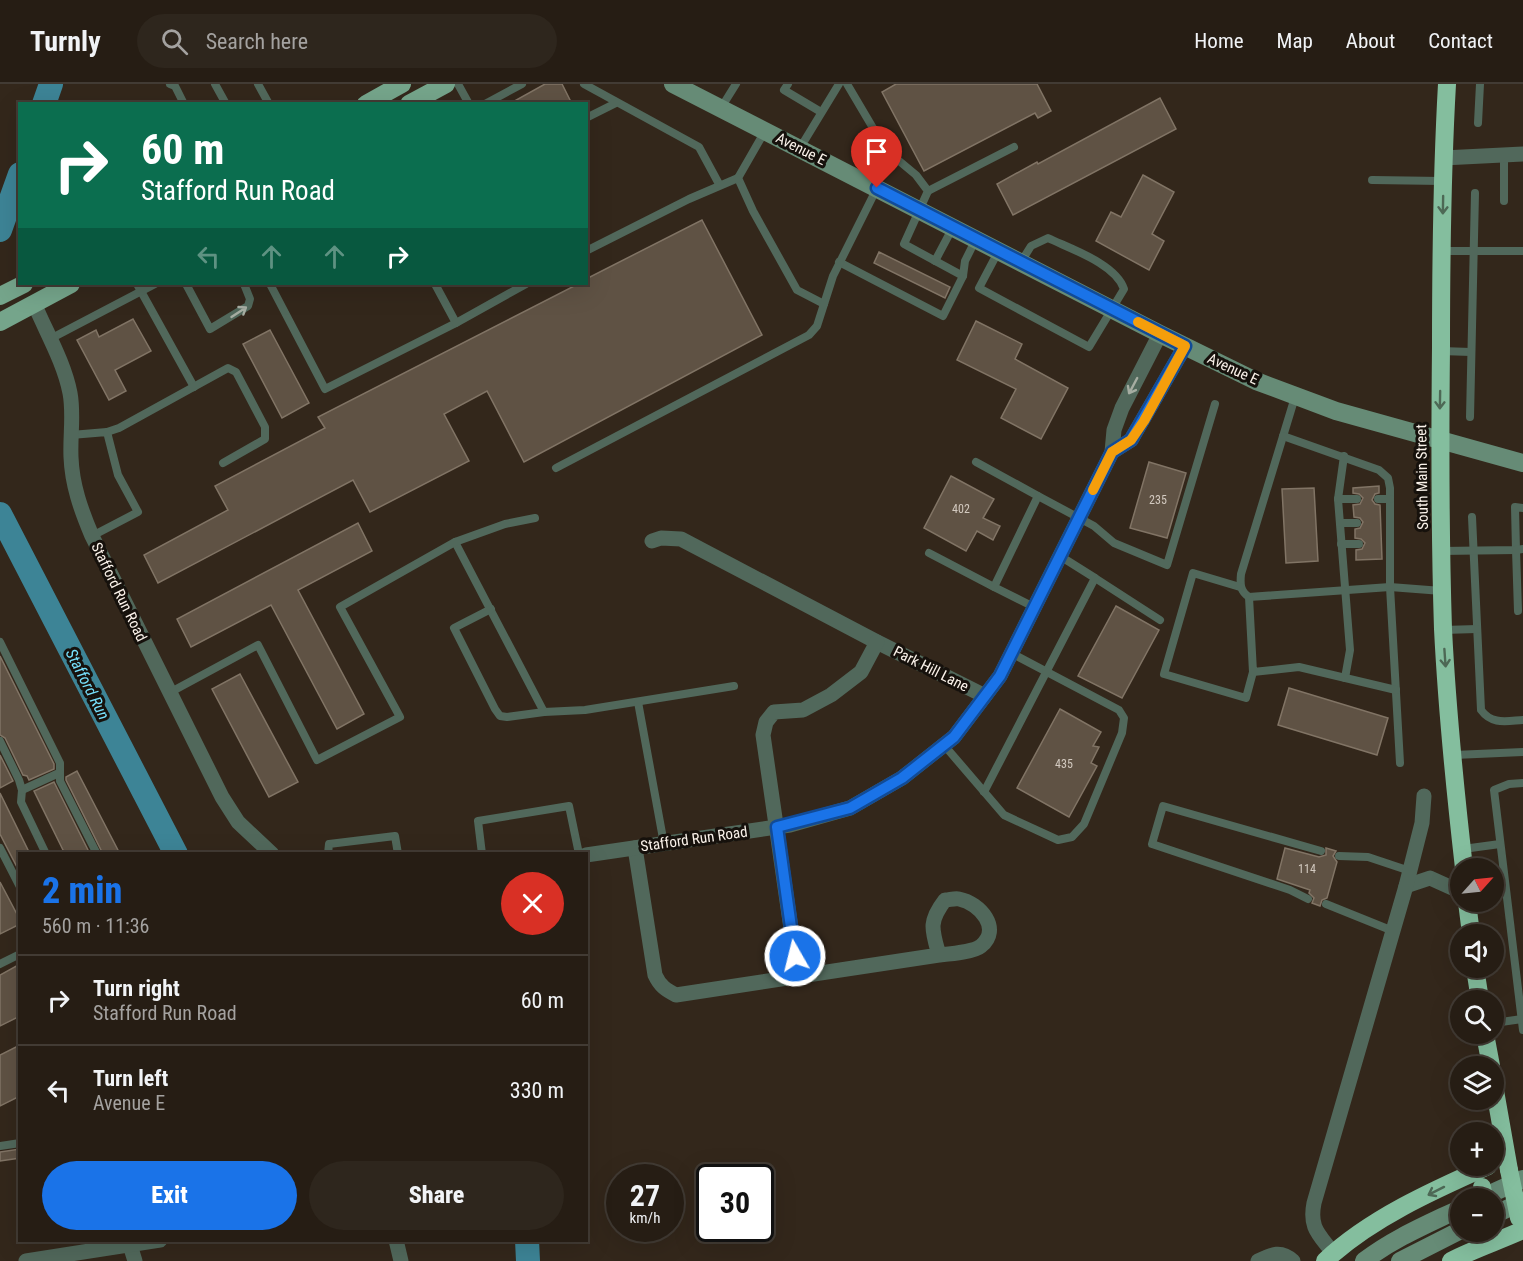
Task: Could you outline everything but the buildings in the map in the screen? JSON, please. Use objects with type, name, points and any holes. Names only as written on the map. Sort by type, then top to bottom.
[{"type":"highway","name":"South Main Street","points":[[1447,84],[1441,251],[1441,551],[1443,630],[1452,755],[1463,858]]},
{"type":"highway","points":[[1500,1110],[1522,1224],[1504,1238]]},
{"type":"highway","points":[[1329,1257],[1383,1218],[1465,1177],[1476,1188]]},
{"type":"highway","points":[[1451,1261],[1479,1242]]},
{"type":"main road","points":[[413,102],[446,84]]},
{"type":"main road","points":[[369,102],[394,86]]},
{"type":"main road","points":[[0,296],[22,285]]},
{"type":"main road","points":[[34,303],[37,289],[45,285]]},
{"type":"main road","points":[[0,322],[68,285]]},
{"type":"street","name":"Avenue E","points":[[673,84],[1256,381],[1336,411],[1523,463]]},
{"type":"street","points":[[1443,158],[1523,154]]},
{"type":"street","name":"Stafford Run Road","points":[[34,303],[64,371],[70,393],[73,481],[80,509],[169,693],[230,810],[248,833],[270,852]]},
{"type":"street","name":"Stafford Run Road","points":[[588,855],[777,827],[850,808],[902,778],[954,737],[1000,676],[1112,452],[1114,430],[1122,408],[1160,334]]},
{"type":"street","name":"Stafford Run Road","points":[[1112,452],[1131,440],[1185,346]]},
{"type":"street","name":"Park Hill Lane","points":[[652,541],[661,538],[681,539],[985,696]]},
{"type":"street","points":[[798,977],[763,735],[766,722],[774,712],[802,710],[831,695],[861,672],[877,642]]},
{"type":"street","points":[[1329,1257],[1311,1217],[1408,879],[1422,823],[1424,796]]},
{"type":"street","points":[[635,848],[655,975],[659,984],[676,995],[939,955]]},
{"type":"street","points":[[1408,879],[1430,878],[1450,887]]},
{"type":"street","points":[[1488,1188],[1511,1164]]},
{"type":"street","points":[[1364,1261],[1412,1231],[1450,1213]]},
{"type":"street","points":[[1504,1218],[1522,1224]]},
{"type":"street","points":[[1400,1261],[1450,1236]]},
{"type":"street","points":[[26,1261],[148,1242]]},
{"type":"street","points":[[396,1242],[401,1261]]},
{"type":"street","points":[[130,1245],[135,1261]]},
{"type":"street","points":[[1258,1261],[1271,1254],[1281,1253],[1293,1261]]},
{"type":"lane","points":[[170,84],[175,86],[183,102]]},
{"type":"lane","points":[[215,84],[225,102]]},
{"type":"lane","points":[[258,84],[268,102]]},
{"type":"lane","points":[[458,84],[468,102]]},
{"type":"lane","points":[[489,102],[522,84]]},
{"type":"lane","points":[[584,84],[699,147],[720,184]]},
{"type":"lane","points":[[721,108],[736,84]]},
{"type":"lane","points":[[788,84],[784,90],[821,112]]},
{"type":"lane","points":[[800,148],[839,84]]},
{"type":"lane","points":[[847,84],[886,150],[916,175],[928,191]]},
{"type":"lane","points":[[1478,123],[1480,84]]},
{"type":"lane","points":[[588,117],[616,103]]},
{"type":"lane","points":[[588,250],[720,184],[738,178],[765,131]]},
{"type":"lane","points":[[963,276],[904,244],[921,211],[928,191],[1014,147]]},
{"type":"lane","points":[[1504,155],[1504,201]]},
{"type":"lane","points":[[738,178],[753,211],[797,290],[824,304]]},
{"type":"lane","points":[[1372,180],[1443,181]]},
{"type":"lane","points":[[556,468],[808,334],[817,326],[839,262],[877,188]]},
{"type":"lane","points":[[1470,417],[1475,193]]},
{"type":"lane","points":[[935,261],[953,227]]},
{"type":"lane","points":[[839,262],[943,316],[963,276],[964,261],[976,238]]},
{"type":"lane","points":[[999,250],[979,288],[1089,347],[1124,289],[1121,280],[1112,270],[1048,238],[1031,246],[1021,262]]},
{"type":"lane","points":[[1441,251],[1523,251]]},
{"type":"lane","points":[[187,285],[210,329],[248,306],[250,299],[244,285]]},
{"type":"lane","points":[[271,285],[325,389],[456,323],[524,285]]},
{"type":"lane","points":[[436,285],[456,323]]},
{"type":"lane","points":[[50,339],[139,287],[194,387]]},
{"type":"lane","points":[[1441,351],[1472,352]]},
{"type":"lane","points":[[71,435],[107,432],[119,428],[228,369],[236,372],[265,428],[265,439],[223,463]]},
{"type":"lane","points":[[1295,397],[1241,574],[1240,587],[1244,594],[1249,597],[1390,587],[1442,591]]},
{"type":"lane","points":[[976,462],[1094,526],[1114,543],[1167,565],[1215,404]]},
{"type":"lane","points":[[92,536],[138,512],[118,475],[107,432]]},
{"type":"lane","points":[[1283,436],[1344,456],[1379,470],[1388,478],[1390,587],[1400,763]]},
{"type":"lane","points":[[1344,456],[1338,500],[1350,650],[1345,678]]},
{"type":"lane","points":[[993,587],[1038,496]]},
{"type":"lane","points":[[1338,500],[1357,499]]},
{"type":"lane","points":[[1378,499],[1390,499]]},
{"type":"lane","points":[[1518,611],[1519,549],[1515,507],[1523,508]]},
{"type":"lane","points":[[1472,517],[1481,710],[1486,717],[1495,721],[1523,720]]},
{"type":"lane","points":[[169,693],[258,645],[317,760],[400,717],[340,607],[455,542],[505,524],[535,518]]},
{"type":"lane","points":[[1378,522],[1389,521]]},
{"type":"lane","points":[[1340,524],[1357,523]]},
{"type":"lane","points":[[455,542],[544,712]]},
{"type":"lane","points":[[1378,544],[1389,543]]},
{"type":"lane","points":[[1341,544],[1359,544]]},
{"type":"lane","points":[[1441,551],[1519,549]]},
{"type":"lane","points":[[929,553],[1034,607]]},
{"type":"lane","points":[[1060,556],[1160,620]]},
{"type":"lane","points":[[1240,587],[1193,573],[1164,674],[1246,698],[1253,672],[1249,597]]},
{"type":"lane","points":[[984,792],[1095,578]]},
{"type":"lane","points":[[491,609],[454,628],[500,716],[585,710],[734,686]]},
{"type":"lane","points":[[1443,630],[1477,629]]},
{"type":"lane","points":[[0,642],[60,763],[60,781],[96,852]]},
{"type":"lane","points":[[944,745],[1004,815],[1058,840],[1072,837],[1084,824],[1122,733],[1124,718],[1119,710],[1011,653]]},
{"type":"lane","points":[[1253,672],[1299,667],[1396,690]]},
{"type":"lane","points":[[638,702],[664,844]]},
{"type":"lane","points":[[0,741],[22,790],[21,802],[45,852]]},
{"type":"lane","points":[[1452,755],[1523,752]]},
{"type":"lane","points":[[22,790],[59,772]]},
{"type":"lane","points":[[1523,783],[1509,784],[1494,790],[1523,1030]]},
{"type":"lane","points":[[482,852],[477,821],[569,806],[579,852]]},
{"type":"lane","points":[[1308,899],[1290,890],[1152,844],[1163,806],[1321,851]]},
{"type":"lane","points":[[328,852],[329,844],[395,836],[398,852]]},
{"type":"lane","points":[[1462,849],[1500,844]]},
{"type":"lane","points":[[0,848],[18,883]]},
{"type":"lane","points":[[1339,856],[1368,857],[1408,879]]},
{"type":"lane","points":[[1326,904],[1393,931]]},
{"type":"lane","points":[[0,964],[18,955]]},
{"type":"lane","points":[[1504,1022],[1522,1019]]},
{"type":"lane","points":[[0,1146],[18,1143]]},
{"type":"waterway","name":"Stafford Run","points":[[45,102],[51,84]]},
{"type":"waterway","name":"Stafford Run","points":[[0,230],[18,180]]},
{"type":"waterway","name":"Stafford Run","points":[[0,514],[175,852]]},
{"type":"waterway","name":"Stafford Run","points":[[527,1242],[528,1261]]},
{"type":"slow traffic","points":[[1093,490],[1112,452],[1131,440],[1144,421],[1185,346],[1138,322]]},
{"type":"route","points":[[795,956],[777,827],[850,808],[902,778],[954,737],[1000,676],[1112,452],[1131,440],[1144,421],[1185,346],[877,188]]}]
